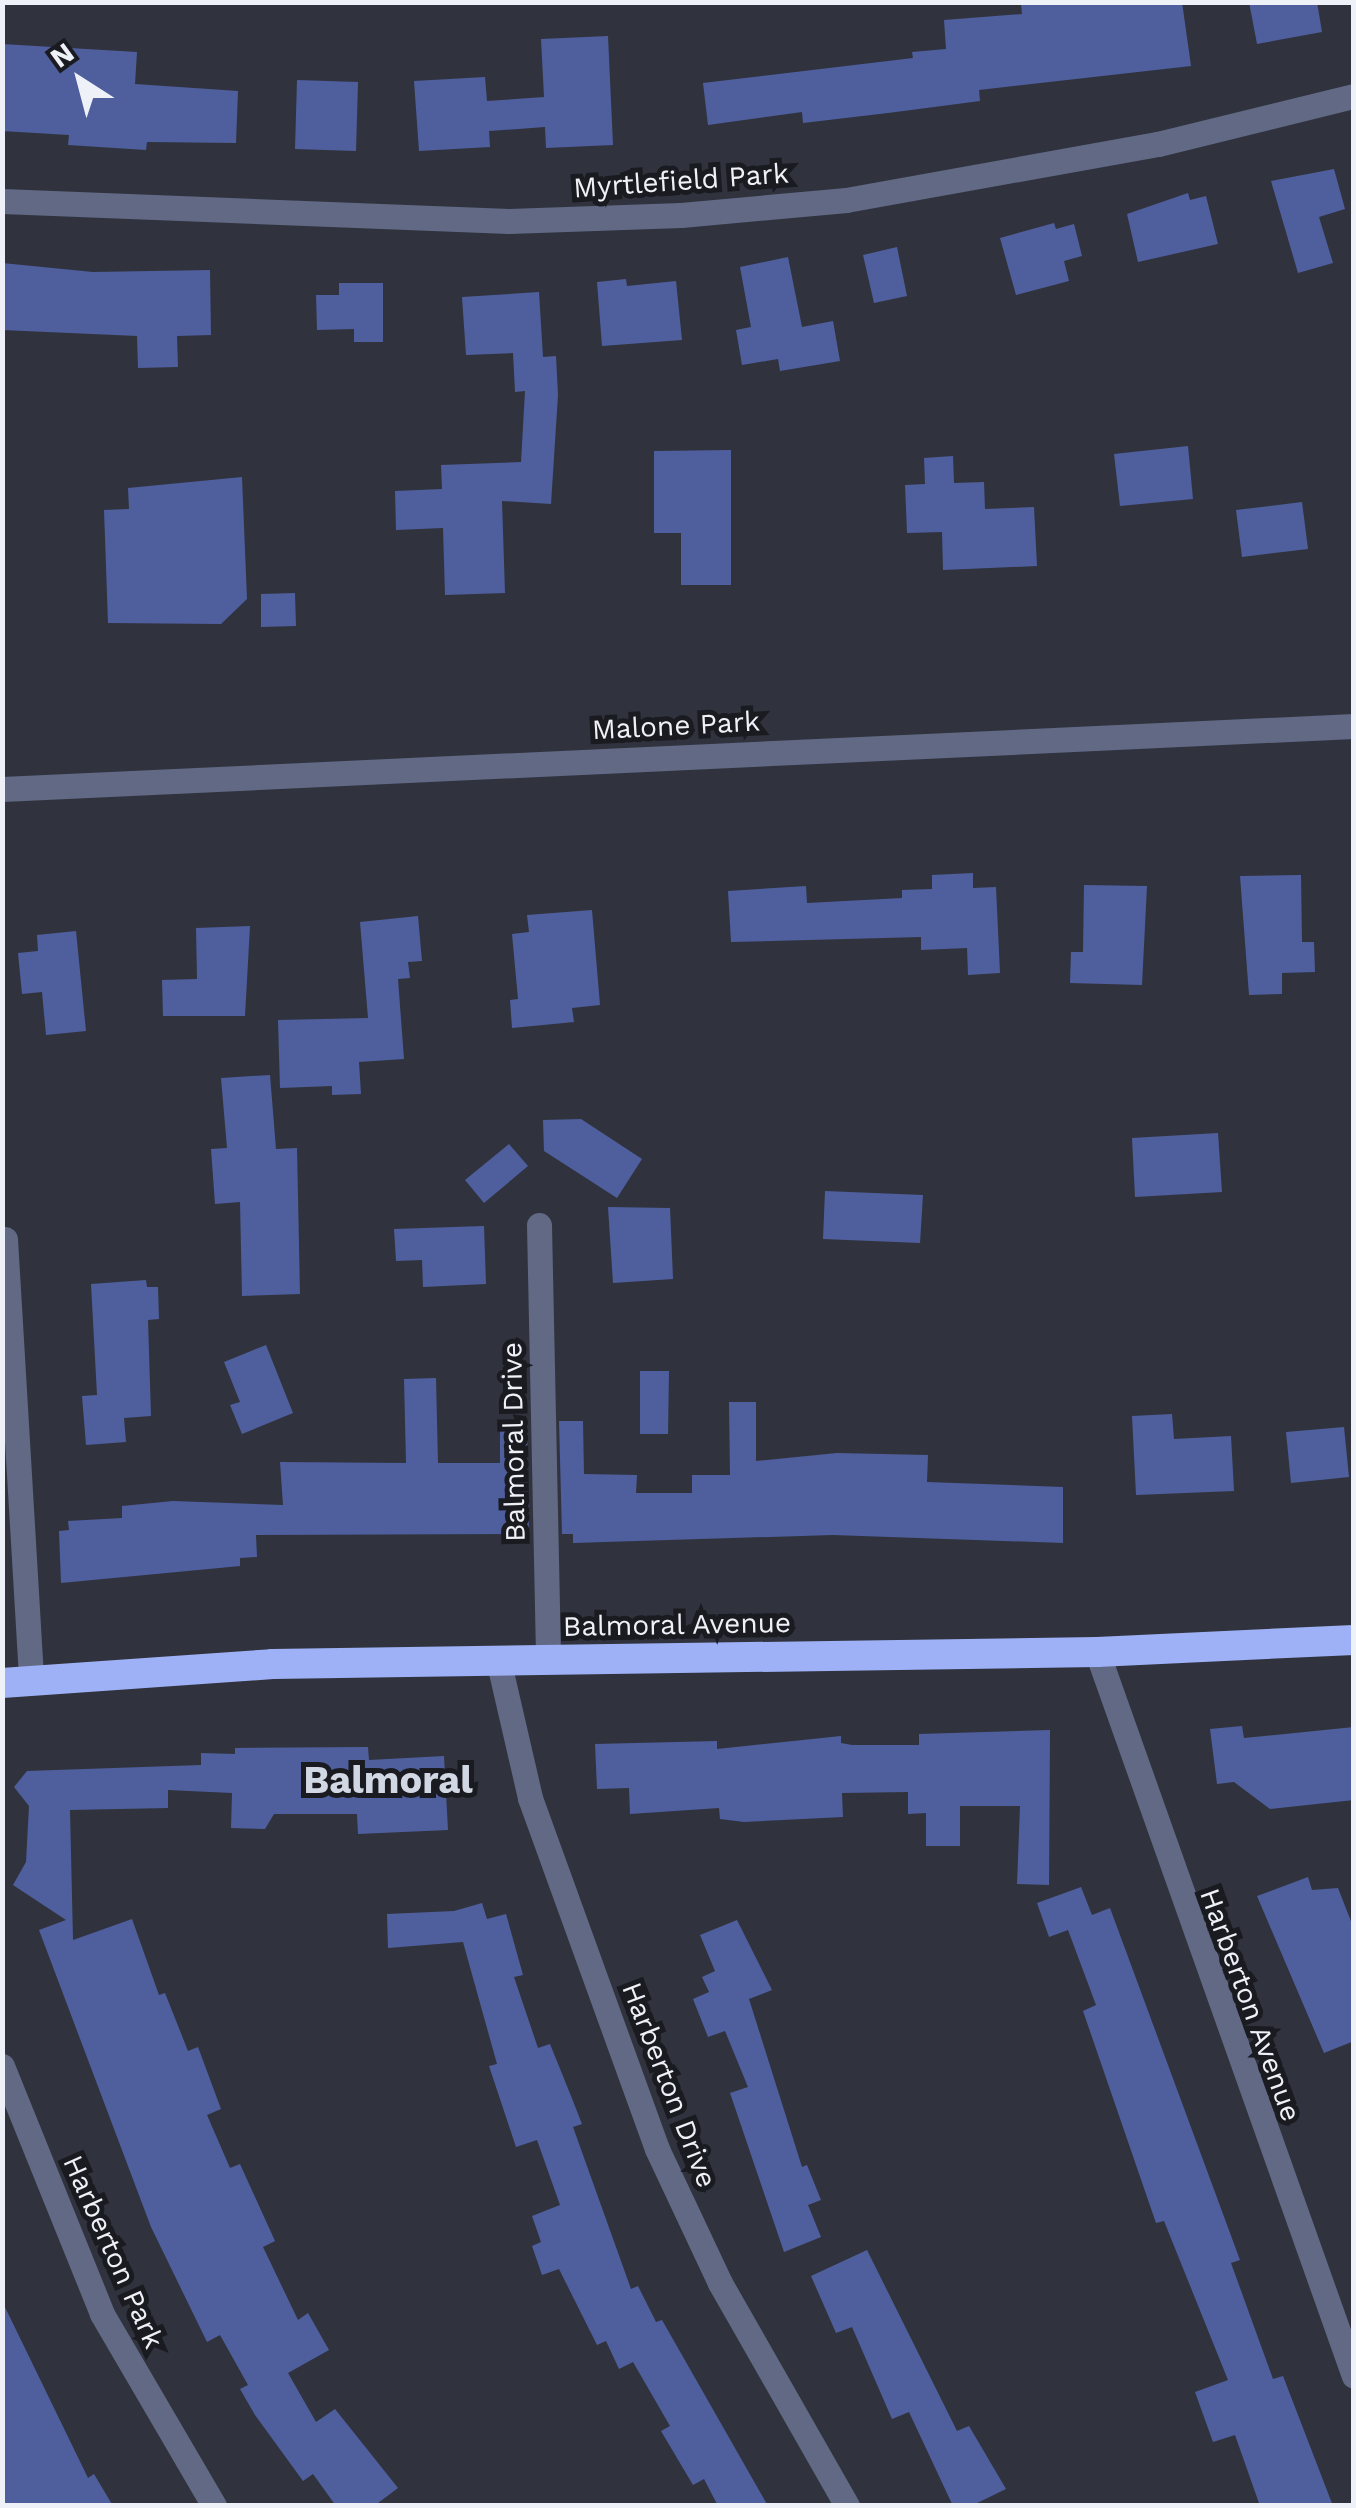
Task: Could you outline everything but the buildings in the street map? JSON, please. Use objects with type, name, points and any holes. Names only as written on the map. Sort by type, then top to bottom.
[{"type":"highway","name":"Balmoral Avenue","points":[[17,1682],[272,1664],[1097,1652],[1354,1640]]},
{"type":"street","name":"Myrtlefield Park","points":[[2,201],[509,222],[681,214],[846,200],[1158,144],[1354,96]]},
{"type":"street","name":"Malone Park","points":[[2,790],[1354,726]]},
{"type":"street","name":"Balmoral Drive","points":[[540,1225],[548,1659]]},
{"type":"street","points":[[5,1239],[17,1682]]},
{"type":"street","name":"Harberton Avenue","points":[[1097,1652],[1354,2376]]},
{"type":"street","name":"Harberton Drive","points":[[498,1659],[530,1798],[656,2149],[720,2283],[847,2506]]},
{"type":"street","name":"Harberton Park","points":[[2,2066],[102,2314],[214,2506]]},
{"type":"district","name":"Balmoral","points":[[388,1781]]}]
